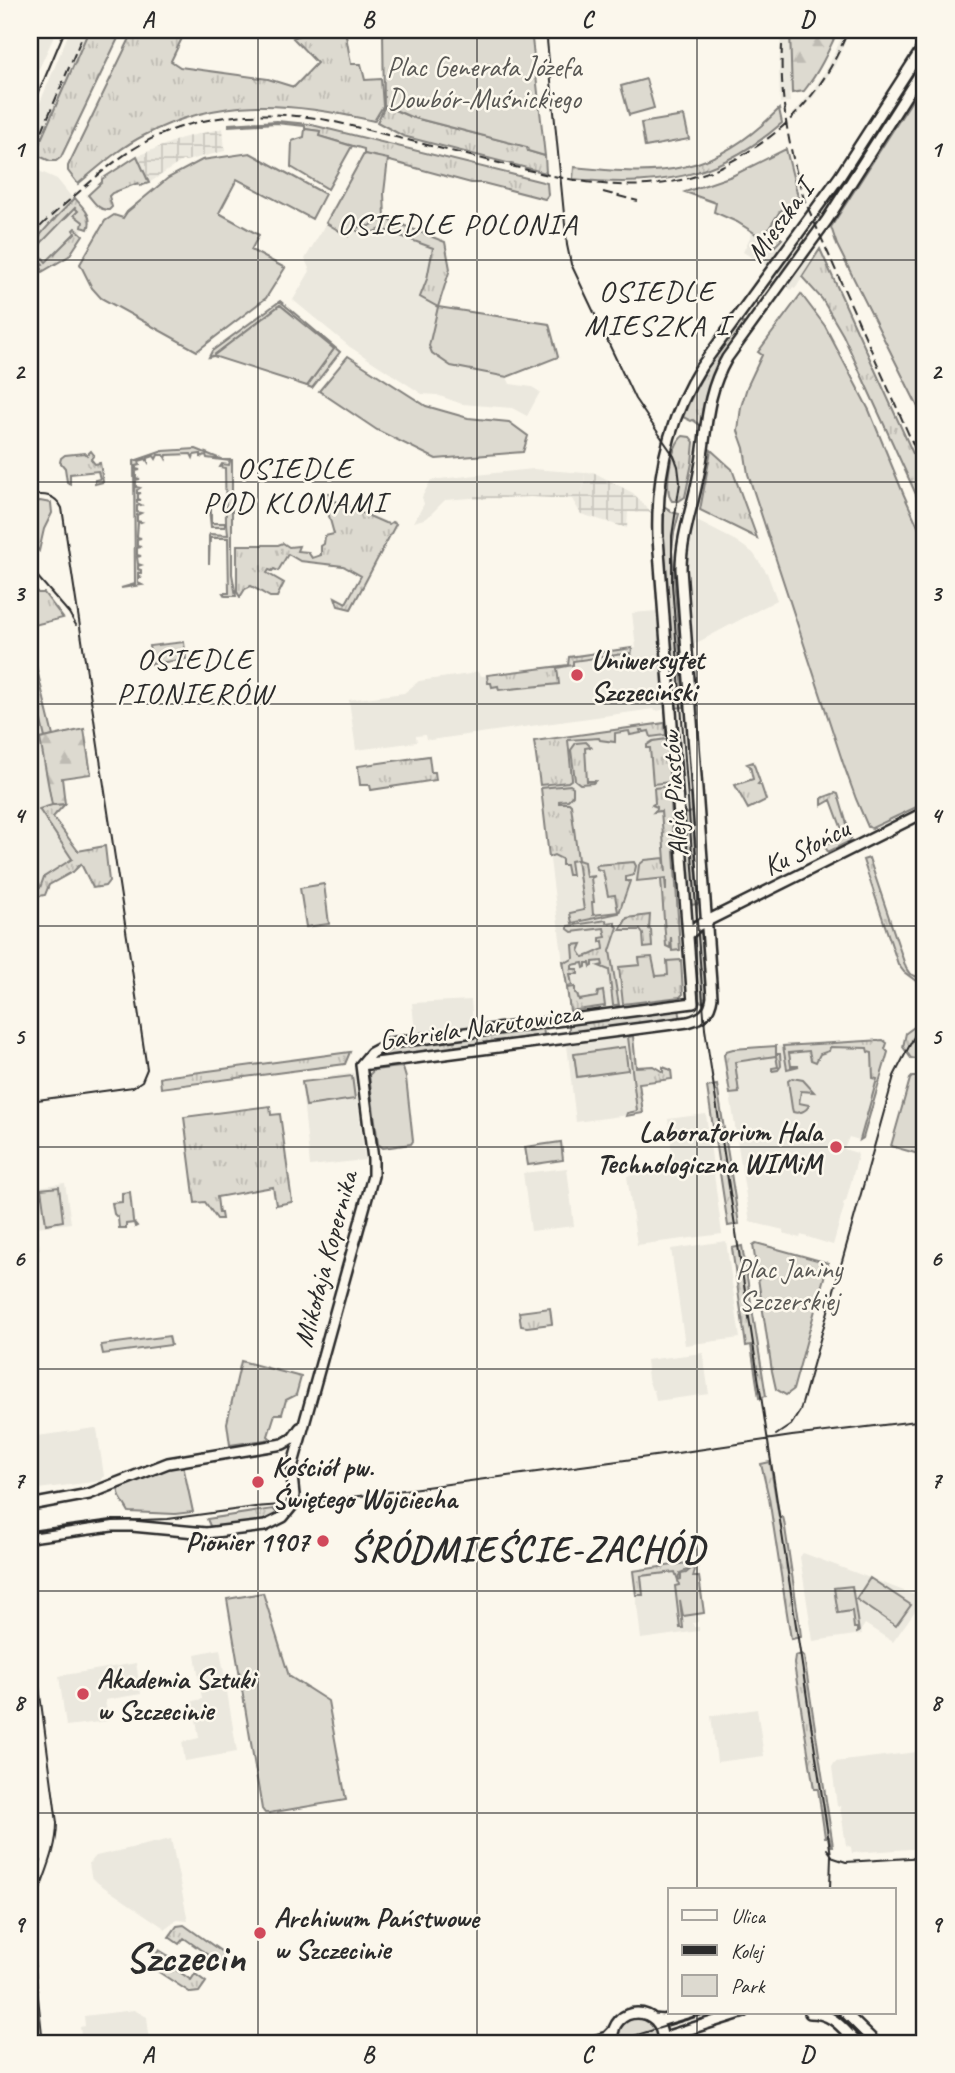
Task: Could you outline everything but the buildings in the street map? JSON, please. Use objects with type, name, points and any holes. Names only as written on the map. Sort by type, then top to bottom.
[{"type":"main road","name":"Mieszka I","points":[[658,500],[663,461],[672,426],[696,374],[840,176],[925,44]]},
{"type":"main road","name":"Mieszka I","points":[[688,515],[698,479],[707,408],[720,371],[737,343],[801,258],[841,199],[925,66]]},
{"type":"main road","name":"Aleja Piastów","points":[[658,500],[659,547],[693,1003]]},
{"type":"main road","name":"Aleja Piastów","points":[[688,515],[682,542],[681,574],[712,1001],[706,1013],[694,1020]]},
{"type":"main road","name":"Ku Słońcu","points":[[706,922],[925,812]]},
{"type":"main road","points":[[688,935],[706,922]]},
{"type":"main road","name":"Gabriela Narutowicza","points":[[361,1065],[370,1053],[390,1043],[693,1003]]},
{"type":"main road","name":"Gabriela Narutowicza","points":[[361,1065],[694,1020]]},
{"type":"main road","name":"Mikołaja Kopernika","points":[[30,1537],[112,1526],[206,1533],[262,1527],[287,1513],[293,1503],[292,1468],[373,1176],[361,1065]]},
{"type":"main road","points":[[30,1505],[89,1494],[180,1460],[283,1444],[295,1437],[304,1421]]},
{"type":"main road","points":[[588,2043],[607,2037],[619,2021],[629,2014],[642,2013],[654,2020],[662,2031],[662,2043]]},
{"type":"main road","points":[[654,2020],[683,2014]]},
{"type":"main road","points":[[662,2043],[671,2035],[738,2014]]},
{"type":"main road","points":[[826,2014],[858,2043]]},
{"type":"main road","points":[[846,2014],[876,2043]]},
{"type":"main road","points":[[613,2043],[614,2030]]},
{"type":"shaded area","points":[[30,30],[57,30],[30,88]]},
{"type":"shaded area","points":[[70,30],[89,30],[34,156],[30,154],[30,127]]},
{"type":"shaded area","points":[[781,30],[790,30],[792,91],[789,94],[790,102],[780,103],[779,71]]},
{"type":"shaded area","points":[[845,30],[850,30],[835,65],[815,95],[792,120],[792,115],[828,67]]},
{"type":"shaded area","points":[[223,128],[225,151],[182,161],[149,183],[137,156],[182,138]]},
{"type":"shaded area","points":[[30,167],[57,179],[89,219],[76,241],[61,258],[30,279]]},
{"type":"shaded area","points":[[326,223],[348,236],[352,228],[364,235],[382,229],[433,248],[421,296],[438,307],[429,346],[489,375],[507,377],[510,384],[532,387],[540,392],[527,416],[512,408],[462,404],[437,395],[422,394],[350,347],[293,300],[310,271],[305,259]]},
{"type":"shaded area","points":[[753,231],[775,246],[782,239],[778,250],[801,267],[807,260],[811,264],[795,288],[791,290],[787,287],[791,281],[769,263],[766,266],[743,252]]},
{"type":"shaded area","points":[[533,469],[585,473],[581,494],[520,494],[445,500],[427,518],[414,522],[424,504],[422,497],[431,480]]},
{"type":"shaded area","points":[[593,472],[633,493],[652,513],[628,512],[627,528],[581,514],[572,499],[474,499],[474,496],[496,494],[581,494],[585,473]]},
{"type":"shaded area","points":[[689,517],[736,541],[753,553],[767,573],[777,600],[687,648],[682,581]]},
{"type":"shaded area","name":"Uniwersytet Szczeciński","points":[[657,611],[662,710],[430,740],[426,739],[425,735],[416,736],[417,742],[356,750],[349,700],[404,693],[419,681],[476,671],[482,676],[568,665],[569,657],[636,648],[632,613]]},
{"type":"shaded area","points":[[30,702],[35,722],[41,721],[45,738],[40,739],[52,805],[39,809],[72,859],[45,877],[40,888],[30,890]]},
{"type":"shaded area","points":[[665,723],[683,994],[680,997],[569,1011],[535,740]]},
{"type":"shaded area","points":[[471,1000],[473,1025],[415,1032],[412,1003]]},
{"type":"shaded area","points":[[633,1036],[643,1113],[576,1122],[567,1045]]},
{"type":"shaded area","points":[[883,1040],[887,1043],[885,1049],[888,1052],[863,1138],[859,1140],[849,1137],[844,1149],[857,1153],[858,1156],[833,1245],[801,1235],[800,1238],[796,1237],[783,1233],[784,1230],[750,1222],[724,1056],[726,1051]]},
{"type":"shaded area","points":[[354,1073],[365,1160],[310,1166],[301,1080]]},
{"type":"shaded area","points":[[706,1114],[722,1234],[637,1245],[627,1176],[674,1169],[668,1119]]},
{"type":"shaded area","points":[[567,1168],[574,1226],[531,1231],[523,1173]]},
{"type":"shaded area","points":[[65,1183],[71,1223],[37,1227],[40,1249],[30,1251],[30,1188]]},
{"type":"shaded area","points":[[726,1241],[740,1338],[685,1345],[671,1249]]},
{"type":"shaded area","points":[[703,1353],[709,1394],[656,1401],[648,1379],[646,1360]]},
{"type":"shaded area","points":[[95,1428],[104,1476],[101,1481],[30,1490],[30,1437]]},
{"type":"shaded area","points":[[803,1553],[920,1597],[922,1601],[893,1642],[865,1624],[861,1630],[862,1634],[813,1641],[800,1557]]},
{"type":"shaded area","points":[[698,1562],[705,1614],[698,1616],[698,1622],[693,1623],[694,1627],[699,1627],[699,1631],[641,1639],[633,1571]]},
{"type":"shaded area","points":[[220,1649],[237,1752],[185,1761],[182,1742],[199,1738],[193,1701],[202,1699],[195,1654]]},
{"type":"shaded area","name":"Akademia Sztuki w Szczecinie","points":[[136,1663],[141,1694],[105,1700],[108,1721],[66,1726],[59,1676]]},
{"type":"shaded area","points":[[757,1709],[764,1756],[717,1762],[711,1716]]},
{"type":"shaded area","points":[[925,1751],[925,1848],[852,1853],[851,1847],[846,1845],[840,1806],[837,1806],[832,1767],[835,1762]]},
{"type":"shaded area","points":[[171,1839],[188,1921],[178,1920],[166,1929],[98,1883],[91,1876],[89,1863],[96,1856]]},
{"type":"shaded area","points":[[134,2010],[147,2017],[150,2043],[82,2043],[80,2027],[85,2026],[84,2016]]},
{"type":"green space","points":[[89,30],[122,30],[61,157],[50,161],[39,156],[36,151]]},
{"type":"green space","points":[[134,30],[186,30],[171,61],[180,67],[268,79],[294,87],[317,63],[293,38],[310,30],[345,30],[351,64],[361,64],[365,80],[381,79],[383,106],[374,121],[285,107],[228,108],[200,114],[172,123],[134,141],[78,184],[68,171],[68,166]]},
{"type":"green space","name":"Plac Generała Józefa Dowbór-Muśnickiego","points":[[383,30],[531,30],[545,156],[528,151],[527,147],[411,117],[384,105]]},
{"type":"green space","points":[[790,30],[838,30],[823,62],[804,91],[792,93]]},
{"type":"green space","points":[[925,51],[925,60],[821,221],[818,213],[856,160]]},
{"type":"green space","points":[[646,79],[654,108],[629,115],[621,86]]},
{"type":"green space","points":[[925,80],[925,421],[837,245],[831,227]]},
{"type":"green space","points":[[385,106],[411,117],[527,147],[528,151],[545,156],[546,173],[403,136],[377,122]]},
{"type":"green space","points":[[779,109],[782,123],[734,157],[709,168],[658,180],[631,182],[573,179],[574,167],[661,170],[685,167],[709,159],[755,131]]},
{"type":"green space","points":[[684,116],[689,139],[645,147],[641,123]]},
{"type":"green space","points":[[277,121],[308,124],[547,183],[548,195],[545,199],[483,183],[471,183],[364,154],[364,149],[318,136],[320,131],[305,129],[305,126],[276,123],[229,126]]},
{"type":"green space","points":[[305,129],[320,131],[319,136],[352,146],[328,189],[291,167],[292,141],[304,137]]},
{"type":"green space","points":[[786,149],[799,201],[780,211],[768,230],[782,239],[775,246],[737,222],[714,212],[716,203],[685,192],[732,176]]},
{"type":"green space","points":[[250,153],[325,194],[312,219],[237,179],[219,213],[259,235],[251,250],[285,268],[266,298],[197,351],[101,298],[92,288],[80,264],[105,221],[114,215],[123,218],[168,178],[202,160]]},
{"type":"green space","points":[[364,154],[388,159],[384,193],[385,218],[369,226],[352,228],[348,236],[326,223]]},
{"type":"green space","points":[[137,156],[149,183],[140,186],[138,183],[112,193],[109,196],[112,207],[109,210],[100,208],[88,195],[102,179]]},
{"type":"green space","points":[[75,198],[89,216],[88,229],[82,227],[83,222],[74,215],[78,211],[75,208],[42,242],[30,259],[31,251],[41,234]]},
{"type":"green space","points":[[385,218],[445,242],[450,269],[438,307],[420,297],[427,279],[433,248],[382,229],[364,235],[352,228],[369,226]]},
{"type":"green space","points":[[75,228],[83,235],[69,256],[30,279],[30,275],[32,277],[42,269],[40,266],[43,264],[38,259],[34,260],[40,252],[46,262],[75,233]]},
{"type":"green space","points":[[820,249],[925,480],[925,514],[843,335],[822,299],[802,277]]},
{"type":"green space","points":[[801,294],[825,326],[869,410],[925,542],[925,803],[872,828],[868,827],[843,763],[748,474],[738,431],[747,387],[762,355],[758,352]]},
{"type":"green space","points":[[280,301],[340,352],[312,388],[307,386],[334,349],[280,305],[209,357],[212,351]]},
{"type":"green space","points":[[280,305],[334,349],[307,386],[213,356]]},
{"type":"green space","points":[[438,307],[549,324],[558,357],[507,377],[451,366],[432,353],[429,346]]},
{"type":"green space","points":[[738,323],[743,323],[744,327],[722,362],[711,386],[701,426],[683,417],[707,368]]},
{"type":"green space","points":[[348,356],[426,406],[468,418],[509,422],[528,436],[523,452],[436,459],[377,430],[319,391]]},
{"type":"green space","points":[[683,436],[690,437],[694,442],[692,463],[685,497],[672,501],[668,478],[675,448]]},
{"type":"green space","points":[[196,449],[223,460],[232,460],[232,574],[236,596],[225,596],[223,593],[229,593],[228,538],[210,538],[209,564],[210,534],[228,535],[227,524],[225,527],[211,527],[209,509],[211,523],[226,523],[225,468],[220,467],[222,464],[229,465],[230,461],[207,458],[206,455],[201,458],[201,454],[194,455],[193,458],[191,454],[167,455],[166,459],[164,455],[158,455],[156,459],[154,456],[148,458],[148,462],[146,459],[139,461],[140,465],[136,466],[136,469],[140,470],[136,471],[136,478],[140,479],[136,480],[136,487],[140,488],[137,493],[141,493],[138,494],[138,499],[141,500],[137,500],[141,505],[137,506],[137,512],[141,513],[137,515],[137,521],[141,522],[138,523],[137,537],[141,538],[137,539],[137,546],[141,547],[137,548],[137,555],[141,556],[137,557],[138,564],[141,565],[138,566],[141,573],[138,573],[138,576],[142,578],[138,578],[138,583],[142,585],[121,588],[135,584],[134,461],[163,451]]},
{"type":"green space","points":[[711,450],[732,469],[757,538],[700,510]]},
{"type":"green space","points":[[91,451],[94,455],[91,459],[95,464],[100,463],[103,482],[95,484],[95,480],[100,479],[98,471],[70,474],[70,484],[67,482],[61,458],[65,455],[87,455]]},
{"type":"green space","points":[[323,494],[333,495],[333,500],[385,523],[396,524],[351,609],[338,606],[335,597],[346,603],[361,576],[343,566],[300,561],[288,554],[278,571],[274,569],[267,573],[284,583],[277,597],[270,597],[251,586],[245,589],[240,597],[237,592],[237,545],[283,543],[289,547],[299,546],[297,551],[308,552],[312,558],[321,555],[325,536],[334,534]]},
{"type":"green space","points":[[30,503],[51,503],[52,513],[44,529],[39,551],[30,539]]},
{"type":"green space","points":[[662,505],[679,514],[672,551],[684,707],[674,708],[661,531]]},
{"type":"green space","points":[[30,585],[38,593],[44,593],[63,618],[30,626]]},
{"type":"green space","points":[[30,641],[53,736],[45,738],[41,721],[35,722],[30,702]]},
{"type":"green space","points":[[184,642],[186,659],[152,664],[149,646]]},
{"type":"green space","points":[[632,648],[631,657],[630,653],[573,661],[573,665],[557,668],[559,684],[499,690],[498,686],[492,687],[491,683],[488,683],[487,675],[568,665],[569,657]]},
{"type":"green space","points":[[665,723],[666,735],[651,737],[649,731],[640,730],[641,733],[630,735],[629,731],[615,733],[615,742],[599,738],[568,740],[572,779],[568,782],[540,785],[534,741]]},
{"type":"green space","points":[[84,729],[91,774],[62,778],[65,804],[52,805],[40,739]]},
{"type":"green space","points":[[667,739],[670,782],[653,784],[650,748],[647,748],[647,745],[653,741]]},
{"type":"green space","points":[[586,742],[591,747],[585,748],[587,781],[595,781],[580,784],[575,780],[571,750],[576,743]]},
{"type":"green space","points":[[429,756],[431,772],[435,772],[436,780],[371,790],[370,785],[360,785],[358,766]]},
{"type":"green space","points":[[753,762],[760,782],[758,784],[761,785],[766,800],[748,809],[735,785],[753,779],[747,764]]},
{"type":"green space","points":[[680,775],[683,812],[686,814],[692,812],[690,777],[699,904],[689,905]]},
{"type":"green space","points":[[670,786],[680,950],[672,951],[671,937],[670,948],[666,946],[661,879],[665,879],[666,891],[666,878],[637,881],[639,865],[645,860],[664,858],[666,872],[661,811],[654,812],[657,807],[652,805],[655,803],[654,788]]},
{"type":"green space","points":[[573,787],[573,795],[559,803],[571,805],[578,860],[584,862],[586,877],[595,876],[591,878],[593,915],[618,912],[615,895],[608,896],[603,871],[597,869],[596,865],[634,862],[636,866],[634,875],[626,877],[626,881],[630,881],[619,913],[572,923],[570,913],[584,910],[577,860],[570,861],[572,875],[568,875],[566,865],[562,865],[562,859],[554,855],[549,857],[541,788]]},
{"type":"green space","points":[[838,794],[851,838],[828,852],[824,845],[844,835],[831,800],[822,805],[822,798]]},
{"type":"green space","points":[[65,804],[53,817],[78,851],[105,846],[109,881],[105,886],[93,888],[81,864],[49,885],[45,895],[30,898],[30,890],[40,888],[44,877],[72,859],[39,809]]},
{"type":"green space","points":[[869,858],[906,968],[910,974],[918,977],[916,981],[898,964],[863,860]]},
{"type":"green space","points":[[324,884],[329,924],[306,927],[300,888]]},
{"type":"green space","points":[[650,915],[652,947],[644,948],[640,930],[620,930],[627,918]]},
{"type":"green space","points":[[606,920],[607,923],[615,922],[618,927],[610,951],[619,1005],[613,1005],[609,970],[599,966],[603,965],[602,961],[593,962],[591,967],[590,963],[586,963],[584,968],[583,963],[572,965],[572,969],[578,969],[578,974],[570,974],[572,985],[567,986],[563,961],[574,958],[573,945],[582,944],[579,951],[583,957],[604,949],[600,938],[606,937],[604,928],[572,932],[568,926]]},
{"type":"green space","points":[[699,932],[702,935],[705,1003],[696,1000],[692,934]]},
{"type":"green space","points":[[652,957],[656,976],[668,975],[667,961],[681,960],[683,994],[680,997],[623,1004],[619,967],[640,965],[639,958]]},
{"type":"green space","points":[[575,987],[579,1000],[597,997],[598,992],[603,991],[605,1006],[570,1011],[567,988]]},
{"type":"green space","points":[[679,1009],[681,1020],[569,1033],[569,1024]]},
{"type":"green space","points":[[917,1025],[925,1025],[925,1061],[911,1058],[903,1047],[906,1033]]},
{"type":"green space","points":[[543,1027],[544,1035],[369,1061],[369,1058],[382,1050]]},
{"type":"green space","points":[[633,1036],[636,1067],[653,1066],[663,1072],[663,1067],[671,1070],[672,1079],[639,1083],[643,1113],[626,1116],[627,1113],[637,1111],[628,1037]]},
{"type":"green space","points":[[883,1040],[887,1043],[885,1049],[888,1052],[863,1138],[860,1140],[877,1079],[873,1078],[872,1053],[868,1052],[867,1048],[830,1047],[829,1051],[820,1054],[816,1062],[811,1060],[809,1051],[789,1053],[791,1066],[799,1066],[787,1069],[783,1046]]},
{"type":"green space","points":[[776,1046],[781,1066],[778,1070],[772,1071],[772,1068],[778,1067],[776,1056],[735,1062],[739,1093],[730,1094],[724,1055],[726,1051]]},
{"type":"green space","points":[[625,1047],[628,1070],[577,1077],[574,1054]]},
{"type":"green space","points":[[350,1052],[345,1064],[161,1088],[160,1078],[163,1077]]},
{"type":"green space","points":[[403,1068],[406,1078],[413,1141],[411,1144],[383,1148],[378,1144],[369,1075],[374,1070]]},
{"type":"green space","points":[[352,1076],[355,1099],[306,1106],[302,1082]]},
{"type":"green space","points":[[912,1077],[925,1077],[925,1156],[891,1146]]},
{"type":"green space","points":[[792,1078],[803,1080],[814,1092],[801,1091],[799,1103],[809,1105],[800,1112],[793,1112],[792,1108],[788,1081]]},
{"type":"green space","points":[[717,1085],[739,1224],[728,1226],[707,1087]]},
{"type":"green space","points":[[270,1106],[271,1115],[280,1114],[292,1202],[276,1205],[273,1187],[217,1197],[222,1219],[217,1219],[205,1202],[195,1203],[184,1117]]},
{"type":"green space","points":[[561,1142],[563,1160],[528,1165],[525,1147]]},
{"type":"green space","points":[[59,1187],[63,1221],[46,1224],[41,1189]]},
{"type":"green space","points":[[130,1192],[133,1221],[137,1226],[135,1227],[134,1223],[126,1224],[126,1228],[119,1228],[112,1203],[122,1202],[122,1193]]},
{"type":"green space","name":"Plac Janiny Szczerskiej","points":[[756,1243],[828,1263],[793,1390],[786,1395],[776,1389],[772,1371],[753,1245]]},
{"type":"green space","points":[[742,1246],[766,1396],[759,1398],[751,1345],[746,1346],[732,1248]]},
{"type":"green space","points":[[550,1308],[552,1324],[521,1326],[519,1312]]},
{"type":"green space","points":[[169,1336],[171,1345],[103,1354],[101,1345]]},
{"type":"green space","points":[[241,1361],[301,1377],[296,1395],[286,1400],[282,1414],[275,1414],[268,1436],[271,1439],[230,1445],[227,1423]]},
{"type":"green space","points":[[770,1462],[779,1517],[783,1517],[784,1521],[800,1628],[801,1637],[791,1639],[769,1498],[761,1464]]},
{"type":"green space","points":[[183,1465],[193,1512],[129,1512],[118,1488],[156,1472]]},
{"type":"green space","points":[[273,1509],[279,1515],[268,1520],[216,1528],[210,1526],[207,1519]]},
{"type":"green space","points":[[693,1562],[690,1569],[680,1573],[678,1580],[675,1572],[641,1576],[643,1595],[636,1595],[633,1571]]},
{"type":"green space","points":[[692,1568],[695,1570],[693,1577],[699,1577],[704,1613],[683,1616],[680,1600],[683,1628],[680,1628],[675,1586],[679,1585],[681,1574]]},
{"type":"green space","points":[[870,1578],[911,1605],[896,1626],[856,1599]]},
{"type":"green space","points":[[852,1586],[857,1633],[852,1611],[838,1613],[834,1588]]},
{"type":"green space","points":[[263,1593],[289,1676],[328,1701],[346,1800],[269,1813],[262,1809],[227,1599]]},
{"type":"green space","points":[[802,1654],[833,1846],[829,1837],[825,1837],[818,1789],[814,1789],[794,1664],[795,1656]]},
{"type":"green space","points":[[184,1925],[222,1952],[224,1957],[215,1969],[205,1961],[208,1955],[184,1938],[179,1944],[169,1937],[177,1926]]},
{"type":"green space","points":[[159,1950],[172,1958],[170,1965],[191,1980],[195,1974],[206,1982],[199,1992],[191,1993],[154,1969],[152,1961]]},
{"type":"green space","points":[[635,2017],[653,2024],[657,2032],[657,2043],[617,2043],[620,2027]]},
{"type":"tram line","points":[[30,113],[65,30]]},
{"type":"tram line","points":[[546,30],[571,264],[635,399],[678,466],[680,483],[672,536],[672,584],[705,1029],[831,1855],[830,1888]]},
{"type":"tram line","points":[[30,496],[49,496],[62,508],[147,1069],[142,1081],[133,1087],[30,1101]]},
{"type":"tram line","points":[[30,568],[76,625]]},
{"type":"tram line","points":[[776,1435],[791,1425],[800,1411],[894,1076],[917,1031],[925,986]]},
{"type":"tram line","points":[[30,1533],[113,1521],[168,1519],[308,1503],[925,1420]]},
{"type":"tram line","points":[[30,1619],[57,1823],[54,1848],[32,1920]]},
{"type":"tram line","points":[[827,1849],[834,1858],[846,1862],[925,1857]]},
{"type":"tram line","points":[[30,1883],[41,1861]]},
{"type":"tram line","points":[[32,1912],[31,1934],[43,2043]]},
{"type":"tram line","points":[[611,2043],[705,2014]]},
{"type":"tram line","points":[[839,2014],[868,2043]]},
{"type":"railway","points":[[30,159],[85,30]]},
{"type":"railway","points":[[783,30],[785,116],[804,199],[925,471]]},
{"type":"railway","points":[[30,238],[94,178],[140,145],[184,126],[231,116],[280,115],[327,120],[561,178],[596,183],[630,186],[664,183],[698,175],[732,161],[767,139],[793,117],[825,76],[848,30]]},
{"type":"railway","points":[[603,192],[638,201]]},
{"type":"railway","points":[[30,725],[32,739]]},
{"type":"place","name":"Uniwersytet Szczeciński","points":[[577,675]]},
{"type":"place","name":"Laboratorium Hala Technologiczna WIMiM","points":[[836,1147]]},
{"type":"place","name":"Kościół pw. Świętego Wojciecha","points":[[258,1482]]},
{"type":"place","name":"Pionier 1907","points":[[323,1541]]},
{"type":"place","name":"Akademia Sztuki w Szczecinie","points":[[83,1694]]},
{"type":"place","name":"Archiwum Państwowe w Szczecinie","points":[[260,1933]]},
{"type":"district","name":"OSIEDLE POLONIA","points":[[458,224]]},
{"type":"district","name":"OSIEDLE MIESZKA I","points":[[657,308]]},
{"type":"district","name":"OSIEDLE POD KLONAMI","points":[[295,485]]},
{"type":"district","name":"OSIEDLE PIONIERÓW","points":[[195,676]]},
{"type":"district","name":"ŚRÓDMIEŚCIE-ZACHÓD","points":[[528,1549]]},
{"type":"district","name":"Szczecin","points":[[185,1957]]}]
